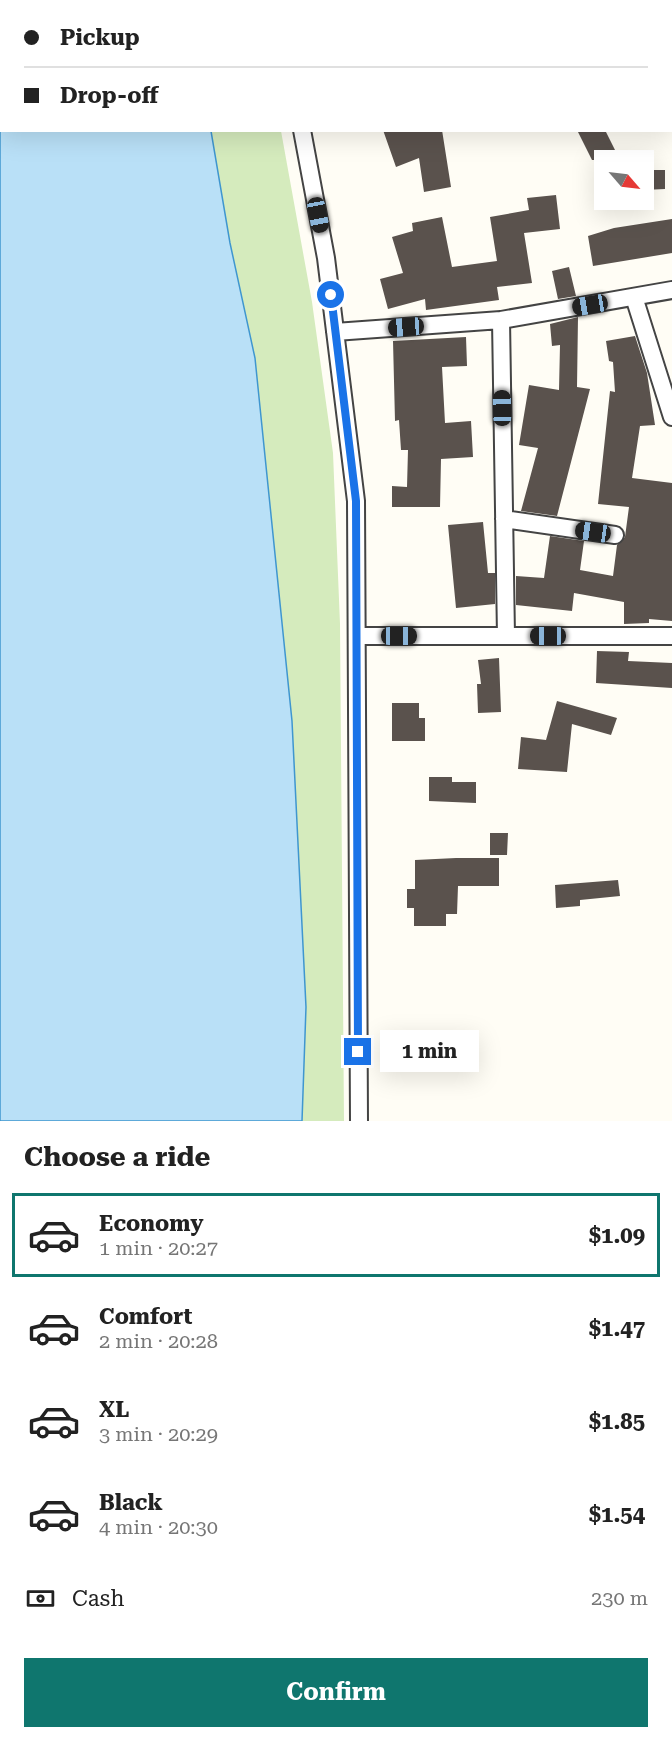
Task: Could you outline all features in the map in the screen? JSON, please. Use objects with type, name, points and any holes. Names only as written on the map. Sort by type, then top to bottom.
[{"type":"street","points":[[302,132],[326,258],[356,501],[358,1121]]},
{"type":"street","points":[[335,332],[501,320],[672,290]]},
{"type":"street","points":[[634,297],[672,417]]},
{"type":"street","points":[[501,320],[506,636]]},
{"type":"street","points":[[504,519],[615,535]]},
{"type":"street","points":[[357,636],[672,636]]},
{"type":"green space","points":[[211,132],[281,132],[312,302],[333,453],[340,624],[344,1121],[302,1121],[306,1007],[292,721],[255,358],[230,243]]},
{"type":"water","points":[[0,132],[211,132],[230,243],[255,358],[292,721],[306,1007],[302,1121],[0,1121]]},
{"type":"building","points":[[384,132],[442,132],[451,187],[424,192],[419,158],[396,167]]},
{"type":"building","points":[[578,132],[606,132],[615,150],[594,150],[594,160]]},
{"type":"building","points":[[654,170],[665,170],[665,189],[654,190]]},
{"type":"building","points":[[556,195],[560,229],[524,233],[532,283],[497,287],[499,300],[426,310],[425,299],[388,309],[380,279],[403,273],[392,237],[413,231],[412,223],[442,217],[452,267],[497,261],[490,217],[529,210],[527,198]]},
{"type":"building","points":[[672,219],[672,253],[593,266],[588,236],[614,228]]},
{"type":"building","points":[[569,267],[576,296],[558,299],[552,271]]},
{"type":"building","points":[[578,317],[577,387],[590,389],[557,516],[521,511],[538,448],[519,445],[529,385],[559,390],[560,345],[552,346],[550,324]]},
{"type":"building","points":[[635,336],[647,373],[655,425],[640,426],[632,478],[672,483],[672,621],[649,619],[649,623],[624,624],[624,602],[574,593],[572,611],[516,605],[516,576],[544,578],[550,536],[584,541],[580,570],[613,576],[617,545],[625,537],[629,507],[598,504],[610,391],[615,392],[613,362],[609,361],[606,341]]},
{"type":"building","points":[[466,337],[467,366],[442,367],[445,423],[471,421],[473,457],[441,459],[440,507],[392,507],[392,486],[407,487],[408,450],[401,450],[399,420],[395,421],[393,341]]},
{"type":"building","points":[[483,522],[488,573],[495,573],[495,604],[456,608],[448,525]]},
{"type":"building","points":[[597,651],[629,652],[628,661],[672,663],[672,688],[596,683]]},
{"type":"building","points":[[499,658],[501,712],[478,713],[477,684],[481,684],[478,660]]},
{"type":"building","points":[[557,701],[617,718],[611,735],[572,724],[567,772],[518,769],[521,737],[546,740]]},
{"type":"building","points":[[392,703],[419,703],[419,718],[425,718],[425,741],[392,741]]},
{"type":"building","points":[[429,777],[452,777],[452,782],[476,782],[476,803],[429,801]]},
{"type":"building","points":[[490,833],[508,833],[507,855],[490,855]]},
{"type":"building","points":[[499,858],[499,886],[458,886],[457,914],[446,914],[446,926],[414,926],[414,908],[407,908],[407,889],[415,889],[415,860]]},
{"type":"building","points":[[618,880],[620,896],[580,900],[580,906],[556,908],[555,885]]},
{"type":"route","points":[[331,295],[356,501],[358,1052]]}]
